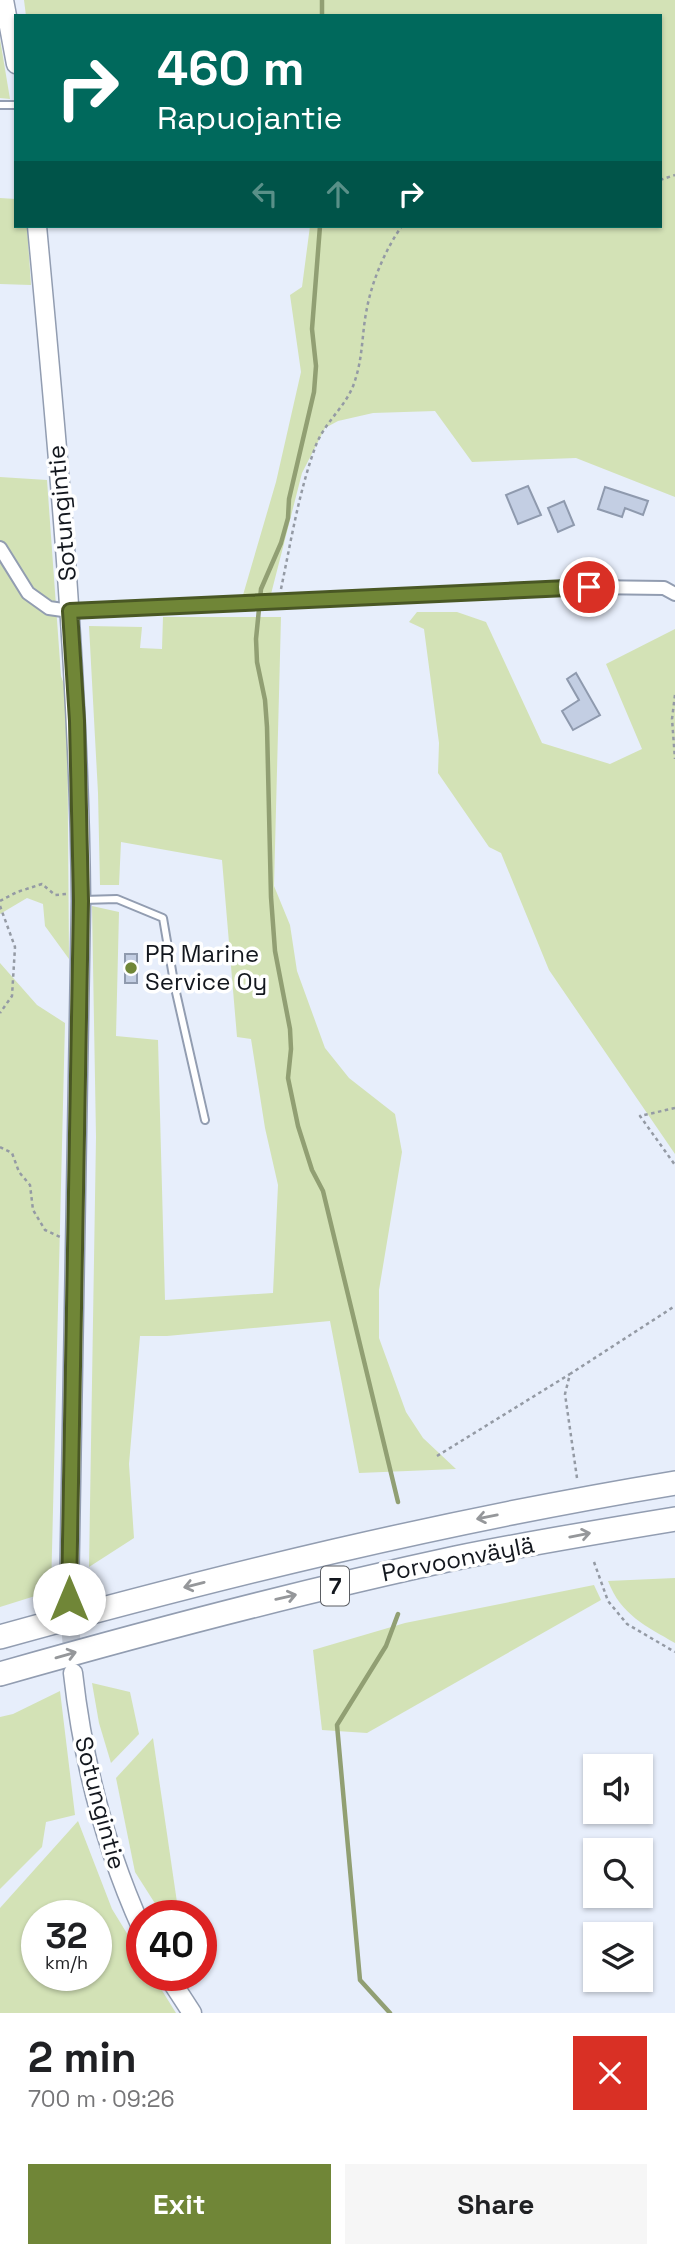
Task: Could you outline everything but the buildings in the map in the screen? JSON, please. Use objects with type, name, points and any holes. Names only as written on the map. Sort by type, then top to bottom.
[{"type":"highway","name":"Porvoonväylä","points":[[0,1637],[332,1550],[447,1525],[675,1483]]},
{"type":"highway","name":"Porvoonväylä","points":[[0,1674],[272,1600],[367,1578],[459,1558],[675,1519]]},
{"type":"street","points":[[4,0],[14,53]]},
{"type":"street","name":"Sotungintie","points":[[37,228],[70,611],[77,734],[69,1599]]},
{"type":"street","points":[[0,548],[28,593],[50,608],[70,611],[589,587],[664,588],[675,594]]},
{"type":"street","name":"Sotungintie","points":[[73,1674],[94,1796],[129,1900]]},
{"type":"street","points":[[178,1991],[192,2013]]},
{"type":"lane","points":[[75,897],[117,899],[163,918],[175,988],[205,1120]]},
{"type":"path","points":[[278,602],[303,486],[317,443],[327,424],[349,397],[357,375],[367,306],[380,267],[401,228]]},
{"type":"path","points":[[675,695],[675,759]]},
{"type":"path","points":[[0,901],[42,884],[55,895],[75,897]]},
{"type":"path","points":[[0,906],[15,947],[12,996],[0,1013]]},
{"type":"path","points":[[675,1108],[640,1116],[675,1165]]},
{"type":"path","points":[[0,1147],[12,1153],[19,1172],[30,1185],[33,1210],[45,1230],[74,1243]]},
{"type":"path","points":[[437,1456],[675,1306]]},
{"type":"path","points":[[570,1374],[565,1394],[577,1478]]},
{"type":"path","points":[[594,1562],[608,1601],[627,1623],[675,1652]]},
{"type":"green space","points":[[24,0],[675,0],[675,497],[576,458],[472,462],[435,411],[373,413],[338,421],[325,428],[302,473],[270,598],[243,595],[276,482],[301,372],[290,295],[302,287],[310,228],[662,228],[662,14],[26,14]]},
{"type":"green space","points":[[0,39],[10,99],[0,98]]},
{"type":"green space","points":[[0,198],[14,199],[14,228],[27,228],[31,285],[0,284]]},
{"type":"green space","points":[[0,477],[47,480],[61,676],[67,693],[69,959],[45,926],[43,904],[27,898],[0,914]]},
{"type":"green space","points":[[417,612],[457,612],[486,622],[542,743],[610,764],[642,749],[606,664],[675,629],[675,1154],[549,970],[501,853],[489,847],[438,773],[439,743],[424,629],[409,622]]},
{"type":"green space","points":[[163,617],[281,617],[274,886],[290,925],[297,971],[325,1048],[349,1078],[395,1114],[402,1152],[379,1290],[379,1338],[406,1412],[423,1438],[456,1469],[359,1473],[330,1321],[167,1336],[140,1336],[129,1464],[134,1538],[89,1567],[96,1137],[92,906],[119,912],[116,1036],[158,1040],[165,1300],[273,1293],[278,1185],[265,1128],[251,1039],[237,1037],[222,860],[121,842],[119,885],[100,885],[89,626],[142,627],[140,648],[162,649]]},
{"type":"green space","points":[[0,963],[37,1005],[65,1023],[51,1591],[0,1607]]},
{"type":"green space","points":[[675,1578],[675,1643],[644,1625],[627,1611],[613,1593],[608,1581]]},
{"type":"green space","points":[[594,1585],[601,1600],[367,1733],[322,1730],[313,1650],[405,1623]]},
{"type":"green space","points":[[92,1683],[130,1692],[139,1734],[111,1763],[99,1723]]},
{"type":"green space","points":[[60,1691],[75,1815],[46,1822],[42,1847],[0,1889],[0,1717],[13,1714]]},
{"type":"green space","points":[[153,1738],[177,1900],[153,1900],[135,1872],[116,1778]]},
{"type":"green space","points":[[78,1821],[109,1900],[21,1900],[21,1991],[112,1991],[112,1909],[126,1932],[126,1991],[162,1991],[176,2013],[0,2013],[0,1908]]},
{"type":"waterway","points":[[322,0],[322,14]]},
{"type":"waterway","points":[[320,228],[312,329],[316,366],[314,392],[289,499],[288,518],[281,543],[261,589],[256,639],[267,727],[271,897],[275,951],[290,1029],[288,1078],[298,1126],[312,1170],[323,1191],[398,1502]]},
{"type":"waterway","points":[[390,2013],[360,1980],[337,1725],[386,1646],[398,1614]]},
{"type":"tunnel","points":[[69,1606],[73,1665]]},
{"type":"place","name":"PR Marine Service Oy","points":[[131,968]]},
{"type":"route","points":[[69,1599],[81,901],[77,721],[70,611],[589,587]]}]
